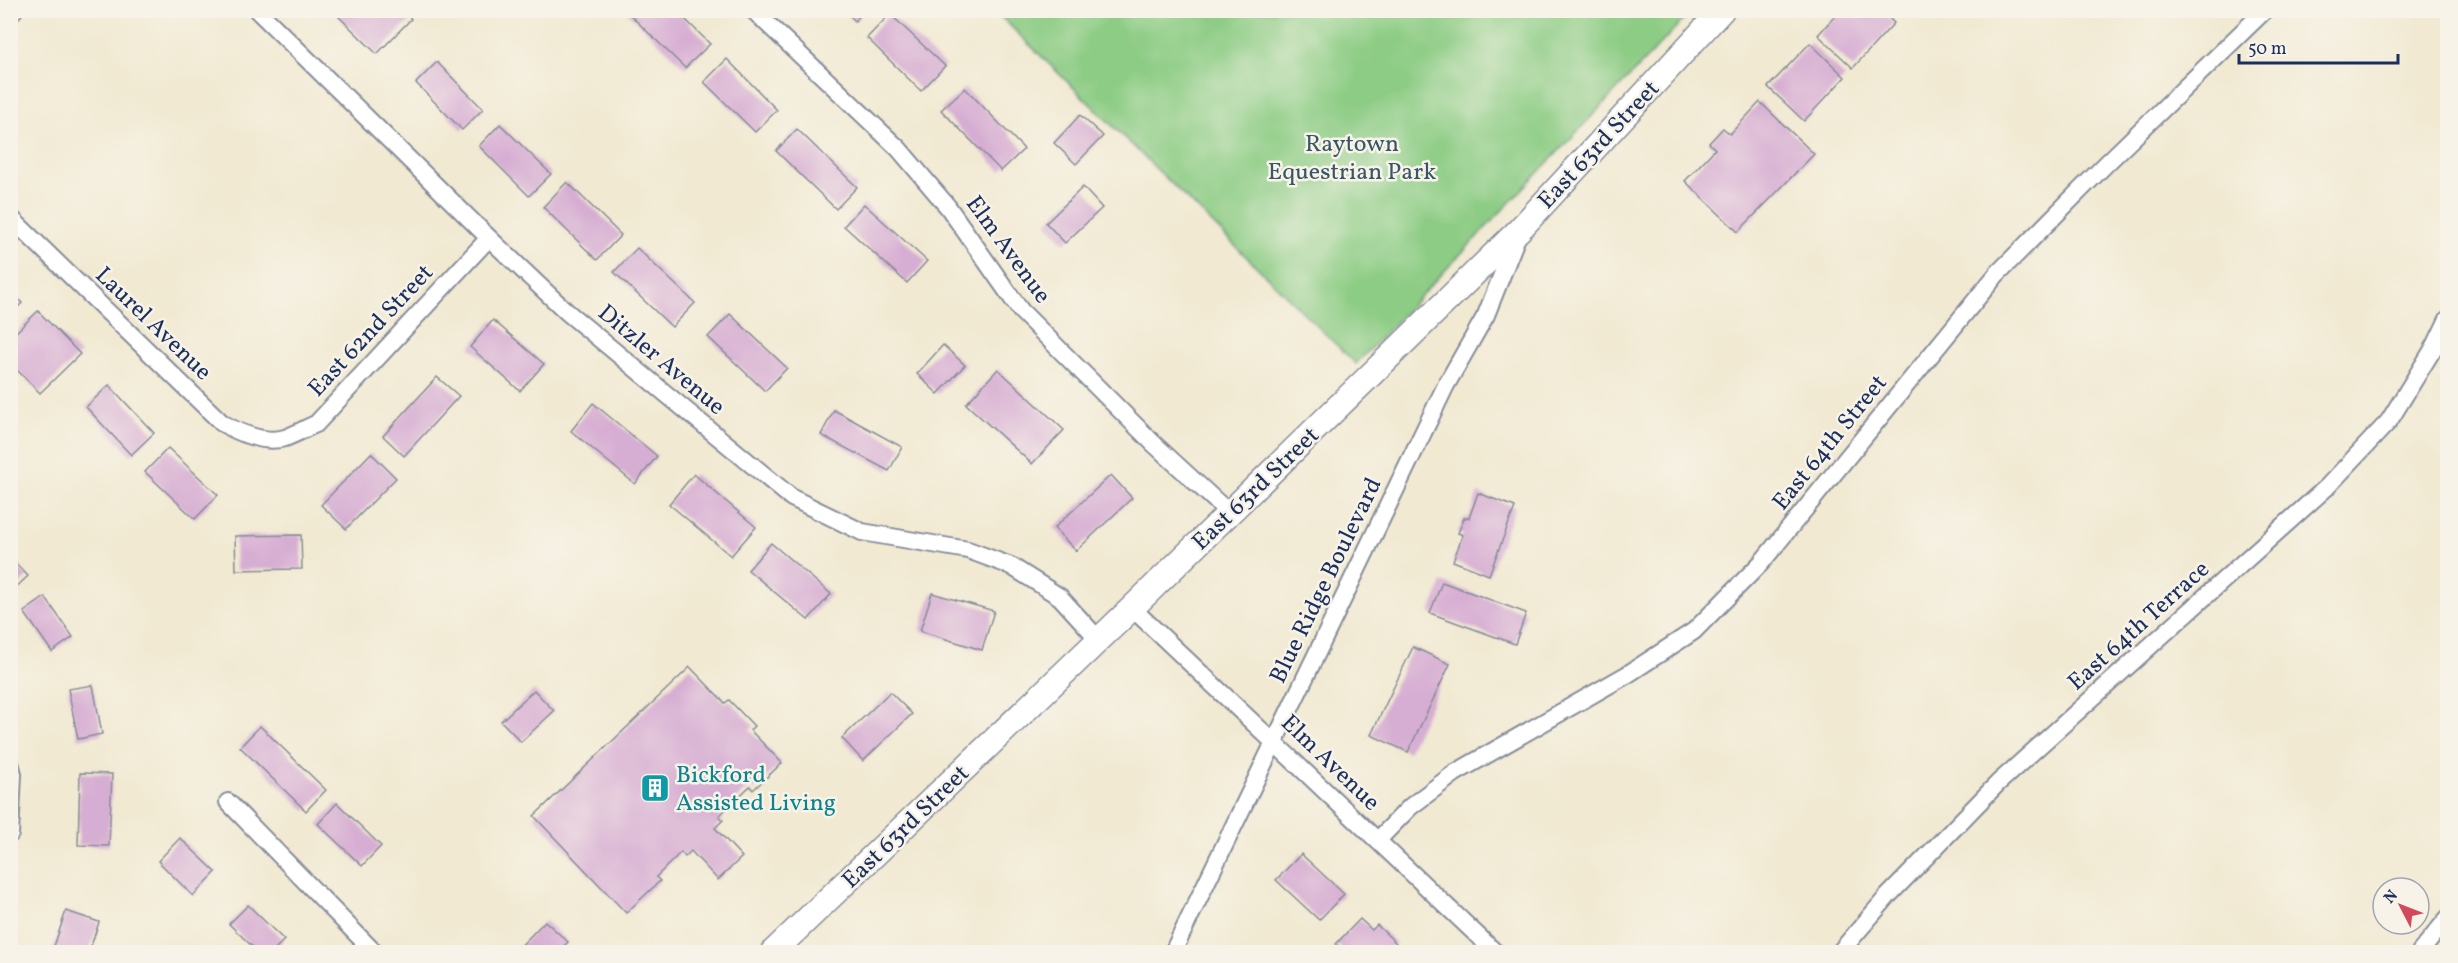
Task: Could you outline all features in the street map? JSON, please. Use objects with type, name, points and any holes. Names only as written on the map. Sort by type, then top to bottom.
[{"type":"main road","name":"East 63rd Street","points":[[773,952],[1099,640],[1520,228],[1722,10]]},
{"type":"street","points":[[10,14],[14,10]]},
{"type":"street","name":"Ditzler Avenue","points":[[257,10],[567,312],[792,498],[862,532],[968,550],[1011,566],[1060,597],[1099,640]]},
{"type":"street","name":"Elm Avenue","points":[[753,10],[899,149],[948,207],[1021,311],[1153,443],[1229,513]]},
{"type":"street","name":"East 64th Street","points":[[1378,840],[1410,807],[1455,773],[1628,674],[1694,631],[1761,562],[1997,274],[2107,163],[2265,10]]},
{"type":"street","name":"Laurel Avenue","points":[[10,217],[222,423],[246,436],[277,438]]},
{"type":"street","name":"Blue Ridge Boulevard","points":[[1173,952],[1446,385],[1486,315],[1520,228]]},
{"type":"street","name":"East 62nd Street","points":[[277,438],[283,439],[316,424],[489,238]]},
{"type":"street","name":"East 64th Terrace","points":[[1840,952],[1887,897],[1998,783],[2327,487],[2389,421],[2448,319]]},
{"type":"street","name":"Elm Avenue","points":[[1132,608],[1495,952]]},
{"type":"street","points":[[10,763],[13,784],[10,834]]},
{"type":"street","points":[[228,802],[374,952]]},
{"type":"street","points":[[2420,952],[2448,918]]},
{"type":"green space","name":"Raytown Equestrian Park","points":[[995,11],[1692,11],[1356,364]]},
{"type":"building","points":[[332,10],[402,10],[411,19],[377,54]]},
{"type":"building","points":[[630,10],[676,10],[710,44],[685,68],[628,13]]},
{"type":"building","points":[[844,10],[865,10],[855,21]]},
{"type":"building","points":[[1840,10],[1881,10],[1894,23],[1853,68],[1818,35]]},
{"type":"building","points":[[1929,10],[1947,10],[1938,19]]},
{"type":"building","points":[[890,14],[945,66],[921,91],[867,38]]},
{"type":"building","points":[[1810,43],[1845,77],[1804,121],[1768,87]]},
{"type":"building","points":[[727,59],[777,110],[755,132],[704,82]]},
{"type":"building","points":[[437,62],[483,109],[462,130],[416,83]]},
{"type":"building","points":[[965,88],[1024,149],[1001,171],[941,110]]},
{"type":"building","points":[[1760,102],[1814,154],[1738,232],[1685,181],[1715,149],[1709,143],[1723,128],[1730,134]]},
{"type":"building","points":[[1080,115],[1103,136],[1076,164],[1054,143]]},
{"type":"building","points":[[500,124],[551,174],[529,196],[479,146]]},
{"type":"building","points":[[797,129],[857,187],[836,209],[776,151]]},
{"type":"building","points":[[567,182],[621,235],[597,260],[543,207]]},
{"type":"building","points":[[1083,187],[1102,208],[1065,243],[1046,223]]},
{"type":"building","points":[[864,204],[927,261],[907,283],[844,226]]},
{"type":"building","points":[[637,248],[695,303],[672,327],[614,272]]},
{"type":"building","points":[[10,291],[22,303],[10,315]]},
{"type":"building","points":[[38,311],[80,354],[40,393],[10,363],[10,338]]},
{"type":"building","points":[[730,314],[787,368],[765,391],[708,337]]},
{"type":"building","points":[[493,320],[544,364],[520,391],[470,347]]},
{"type":"building","points":[[943,345],[965,365],[938,394],[917,374]]},
{"type":"building","points":[[998,369],[1064,430],[1032,464],[966,404]]},
{"type":"building","points":[[437,377],[459,396],[404,456],[383,436]]},
{"type":"building","points":[[109,385],[154,433],[131,455],[86,407]]},
{"type":"building","points":[[593,403],[657,456],[635,484],[571,431]]},
{"type":"building","points":[[834,410],[902,447],[889,471],[821,435]]},
{"type":"building","points":[[168,448],[218,495],[195,519],[145,472]]},
{"type":"building","points":[[371,453],[396,478],[346,529],[321,505]]},
{"type":"building","points":[[694,474],[756,527],[731,556],[669,504]]},
{"type":"building","points":[[1111,475],[1132,498],[1076,551],[1054,528]]},
{"type":"building","points":[[1478,493],[1515,507],[1489,575],[1453,561],[1463,535],[1458,533],[1464,518],[1469,518]]},
{"type":"building","points":[[301,535],[302,569],[236,570],[235,536]]},
{"type":"building","points":[[771,543],[831,594],[808,620],[748,570]]},
{"type":"building","points":[[10,558],[28,576],[10,593]]},
{"type":"building","points":[[1442,582],[1526,613],[1515,644],[1430,613]]},
{"type":"building","points":[[932,593],[994,611],[982,650],[920,631]]},
{"type":"building","points":[[45,597],[73,637],[52,652],[24,612]]},
{"type":"building","points":[[1413,647],[1450,664],[1408,752],[1371,735]]},
{"type":"building","name":"Bickford Assisted Living","points":[[690,667],[725,703],[729,700],[754,726],[750,730],[782,763],[753,790],[750,786],[719,816],[723,820],[715,828],[742,857],[718,880],[691,851],[685,857],[681,852],[656,877],[660,881],[626,913],[534,816]]},
{"type":"building","points":[[93,685],[102,734],[78,739],[68,689]]},
{"type":"building","points":[[534,690],[554,711],[521,742],[501,721]]},
{"type":"building","points":[[890,692],[912,714],[863,761],[842,738]]},
{"type":"building","points":[[260,726],[326,790],[306,811],[240,747]]},
{"type":"building","points":[[80,773],[112,774],[109,846],[78,845]]},
{"type":"building","points":[[337,803],[381,846],[362,866],[318,824]]},
{"type":"building","points":[[180,838],[216,872],[193,896],[158,861]]},
{"type":"building","points":[[1301,854],[1344,894],[1319,920],[1276,880]]},
{"type":"building","points":[[248,905],[284,940],[272,952],[258,952],[229,924]]},
{"type":"building","points":[[66,911],[99,922],[89,952],[52,952]]},
{"type":"building","points":[[1360,919],[1372,930],[1377,925],[1396,943],[1391,948],[1396,952],[1345,952],[1336,944]]},
{"type":"building","points":[[545,921],[568,942],[558,952],[515,952]]},
{"type":"place","name":"Bickford Assisted Living","points":[[655,788]]}]
